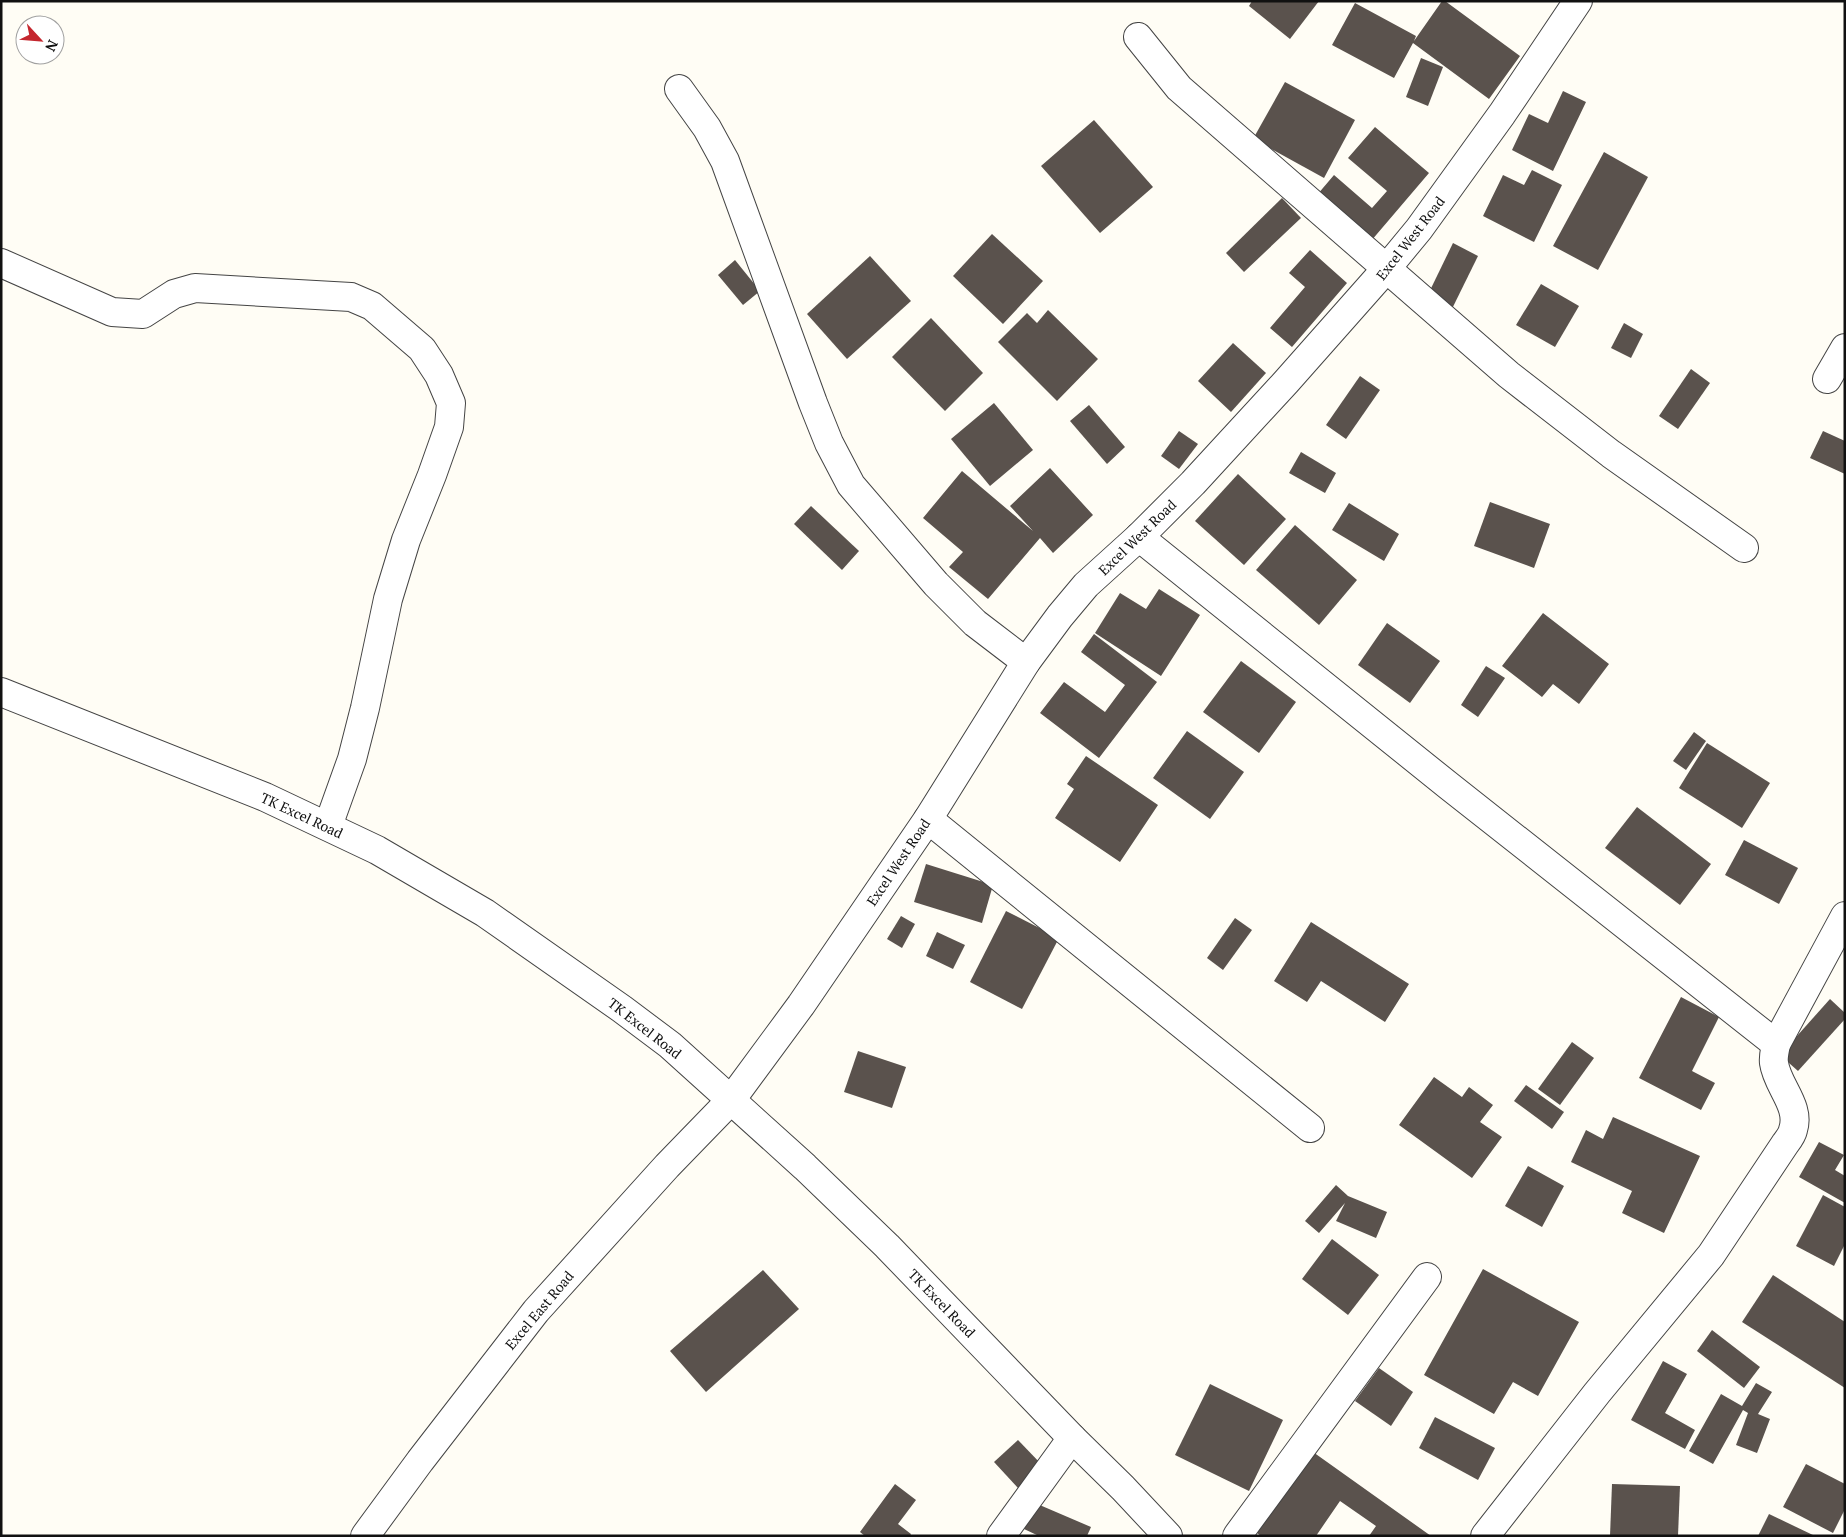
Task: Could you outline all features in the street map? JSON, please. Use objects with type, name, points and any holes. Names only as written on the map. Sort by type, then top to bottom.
[{"type":"street","name":"Excel West Road","points":[[731,1100],[801,1004],[928,819],[1026,662],[1060,616],[1086,585],[1139,537],[1193,483],[1386,269],[1419,229],[1491,129],[1578,1]]},
{"type":"street","points":[[1138,37],[1179,88],[1509,375],[1611,454],[1744,548]]},
{"type":"street","points":[[679,89],[707,128],[725,161],[813,403],[829,443],[852,485],[936,584],[974,622],[1026,662]]},
{"type":"street","points":[[1,263],[112,312],[143,314],[174,294],[195,288],[351,297],[372,306],[422,349],[440,375],[451,402],[449,427],[406,540],[388,599],[352,759],[328,826]]},
{"type":"street","points":[[1827,379],[1845,348]]},
{"type":"street","points":[[1139,537],[1776,1044]]},
{"type":"street","name":"TK Excel Road","points":[[1,692],[265,797],[377,850],[493,919],[598,992],[663,1040],[805,1167],[887,1246],[1072,1438],[1124,1488],[1168,1536]]},
{"type":"street","points":[[928,819],[1310,1128]]},
{"type":"street","points":[[1485,1536],[1597,1393],[1711,1255],[1785,1144],[1793,1130],[1793,1111],[1786,1092],[1776,1074],[1773,1062],[1776,1044],[1845,916]]},
{"type":"street","name":"Excel East Road","points":[[365,1536],[426,1453],[536,1311],[667,1166],[731,1100]]},
{"type":"street","points":[[1237,1536],[1427,1277]]},
{"type":"street","points":[[1001,1536],[1072,1438]]},
{"type":"building","points":[[1252,1],[1319,1],[1290,39],[1249,6]]},
{"type":"building","points":[[1442,1],[1445,1],[1520,56],[1489,99],[1413,43],[1394,78],[1332,45],[1355,3],[1416,36],[1414,41]]},
{"type":"building","points":[[1421,58],[1443,67],[1428,106],[1406,97]]},
{"type":"building","points":[[1285,82],[1355,120],[1324,178],[1253,139]]},
{"type":"building","points":[[1563,91],[1586,102],[1553,171],[1512,150],[1529,114],[1548,123]]},
{"type":"building","points":[[1094,120],[1153,187],[1100,233],[1041,166]]},
{"type":"building","points":[[1375,127],[1429,173],[1371,241],[1317,195],[1334,175],[1372,208],[1387,191],[1348,158]]},
{"type":"building","points":[[1604,152],[1648,177],[1598,270],[1553,246]]},
{"type":"building","points":[[1532,170],[1562,185],[1534,242],[1483,216],[1503,175],[1524,185]]},
{"type":"building","points":[[1282,198],[1301,218],[1244,272],[1226,253]]},
{"type":"building","points":[[992,234],[1043,281],[1003,324],[953,276]]},
{"type":"building","points":[[1453,243],[1478,256],[1445,323],[1420,311]]},
{"type":"building","points":[[1310,250],[1347,283],[1292,347],[1270,328],[1305,287],[1289,273]]},
{"type":"building","points":[[870,256],[911,301],[847,359],[807,314]]},
{"type":"building","points":[[735,260],[760,291],[743,305],[718,275]]},
{"type":"building","points":[[1541,284],[1579,306],[1555,347],[1516,325]]},
{"type":"building","points":[[1048,310],[1098,359],[1057,401],[998,342],[1027,313],[1037,323]]},
{"type":"building","points":[[931,318],[983,373],[945,411],[892,357]]},
{"type":"building","points":[[1624,323],[1643,334],[1631,358],[1611,348]]},
{"type":"building","points":[[1233,343],[1266,373],[1231,412],[1198,381]]},
{"type":"building","points":[[1691,369],[1710,383],[1678,429],[1659,416]]},
{"type":"building","points":[[1360,376],[1380,390],[1346,439],[1326,425]]},
{"type":"building","points":[[994,403],[1033,450],[990,486],[951,439]]},
{"type":"building","points":[[1089,405],[1125,447],[1107,464],[1070,421]]},
{"type":"building","points":[[1179,431],[1198,444],[1179,469],[1161,456]]},
{"type":"building","points":[[1823,431],[1845,441],[1845,474],[1810,458]]},
{"type":"building","points":[[1301,452],[1336,473],[1325,493],[1289,473]]},
{"type":"building","points":[[1050,468],[1093,515],[1053,553],[1040,538],[988,599],[949,567],[963,552],[923,518],[962,471],[1033,531],[1010,506]]},
{"type":"building","points":[[1238,474],[1286,519],[1244,565],[1195,521]]},
{"type":"building","points":[[1490,502],[1550,524],[1534,568],[1474,546]]},
{"type":"building","points":[[1349,503],[1399,534],[1384,561],[1332,530]]},
{"type":"building","points":[[811,506],[859,551],[842,570],[794,524]]},
{"type":"building","points":[[1295,525],[1357,580],[1319,625],[1256,570]]},
{"type":"building","points":[[1159,589],[1200,615],[1161,676],[1095,633],[1120,593],[1146,609]]},
{"type":"building","points":[[1543,613],[1609,664],[1579,704],[1553,684],[1542,697],[1502,666]]},
{"type":"building","points":[[1387,623],[1440,661],[1410,703],[1358,665]]},
{"type":"building","points":[[1094,634],[1157,682],[1099,758],[1040,713],[1064,682],[1105,712],[1125,685],[1081,652]]},
{"type":"building","points":[[1241,661],[1296,702],[1259,753],[1203,712]]},
{"type":"building","points":[[1486,666],[1505,678],[1478,717],[1461,705]]},
{"type":"building","points":[[1187,731],[1244,772],[1210,819],[1153,778]]},
{"type":"building","points":[[1694,732],[1706,741],[1686,770],[1673,761]]},
{"type":"building","points":[[1707,743],[1770,783],[1742,828],[1679,788]]},
{"type":"building","points":[[1086,756],[1158,805],[1120,862],[1055,818],[1074,789],[1067,784]]},
{"type":"building","points":[[1637,807],[1711,864],[1680,905],[1605,848]]},
{"type":"building","points":[[1744,840],[1798,868],[1779,904],[1725,875]]},
{"type":"building","points":[[926,864],[993,885],[982,923],[914,902]]},
{"type":"building","points":[[1006,911],[1059,938],[1022,1009],[970,982]]},
{"type":"building","points":[[901,916],[915,924],[902,948],[887,939]]},
{"type":"building","points":[[1235,918],[1252,930],[1223,970],[1207,958]]},
{"type":"building","points":[[1311,922],[1409,984],[1385,1022],[1321,981],[1307,1002],[1274,981]]},
{"type":"building","points":[[937,932],[965,945],[953,969],[926,956]]},
{"type":"building","points":[[1681,997],[1719,1017],[1692,1071],[1715,1083],[1701,1110],[1639,1078]]},
{"type":"building","points":[[1830,999],[1845,1013],[1845,1019],[1798,1071],[1780,1055]]},
{"type":"building","points":[[1572,1042],[1594,1058],[1560,1105],[1538,1089]]},
{"type":"building","points":[[858,1051],[906,1067],[892,1108],[844,1092]]},
{"type":"building","points":[[1434,1077],[1462,1097],[1469,1087],[1493,1105],[1480,1122],[1502,1137],[1472,1178],[1399,1125]]},
{"type":"building","points":[[1526,1085],[1564,1112],[1552,1129],[1514,1101]]},
{"type":"building","points":[[1613,1117],[1700,1156],[1664,1233],[1622,1213],[1632,1191],[1571,1162],[1586,1130],[1603,1139]]},
{"type":"building","points":[[1819,1142],[1844,1155],[1835,1170],[1845,1176],[1845,1203],[1799,1177]]},
{"type":"building","points":[[1528,1166],[1564,1186],[1542,1227],[1505,1206]]},
{"type":"building","points":[[1336,1185],[1348,1196],[1387,1212],[1376,1238],[1336,1221],[1345,1203],[1319,1233],[1305,1221]]},
{"type":"building","points":[[1823,1195],[1845,1207],[1845,1244],[1834,1266],[1796,1246]]},
{"type":"building","points":[[1332,1239],[1379,1275],[1348,1315],[1302,1279]]},
{"type":"building","points":[[1483,1269],[1579,1322],[1538,1396],[1513,1382],[1494,1414],[1424,1375]]},
{"type":"building","points":[[763,1270],[799,1309],[706,1392],[670,1351]]},
{"type":"building","points":[[1773,1275],[1845,1322],[1845,1388],[1742,1322]]},
{"type":"building","points":[[1712,1330],[1760,1367],[1744,1388],[1697,1351]]},
{"type":"building","points":[[1663,1361],[1687,1374],[1665,1413],[1695,1430],[1685,1449],[1631,1420]]},
{"type":"building","points":[[1379,1368],[1413,1392],[1391,1426],[1355,1401]]},
{"type":"building","points":[[1756,1383],[1772,1392],[1758,1414],[1770,1419],[1757,1453],[1736,1445],[1748,1413],[1743,1410],[1713,1464],[1689,1451],[1721,1394],[1742,1406]]},
{"type":"building","points":[[1210,1384],[1283,1420],[1249,1491],[1175,1455]]},
{"type":"building","points":[[1435,1417],[1495,1448],[1478,1480],[1419,1448]]},
{"type":"building","points":[[1018,1440],[1043,1466],[1019,1489],[994,1462]]},
{"type":"building","points":[[1313,1452],[1431,1536],[1369,1536],[1376,1526],[1340,1501],[1316,1536],[1261,1536],[1257,1533]]},
{"type":"building","points":[[1806,1464],[1845,1484],[1845,1509],[1833,1533],[1783,1507]]},
{"type":"building","points":[[895,1484],[916,1500],[898,1524],[911,1534],[910,1536],[865,1536],[860,1532]]},
{"type":"building","points":[[1612,1484],[1680,1486],[1678,1536],[1610,1536]]},
{"type":"building","points":[[1035,1503],[1091,1527],[1087,1536],[1039,1536],[1024,1529]]},
{"type":"building","points":[[1769,1514],[1815,1536],[1758,1536]]}]
